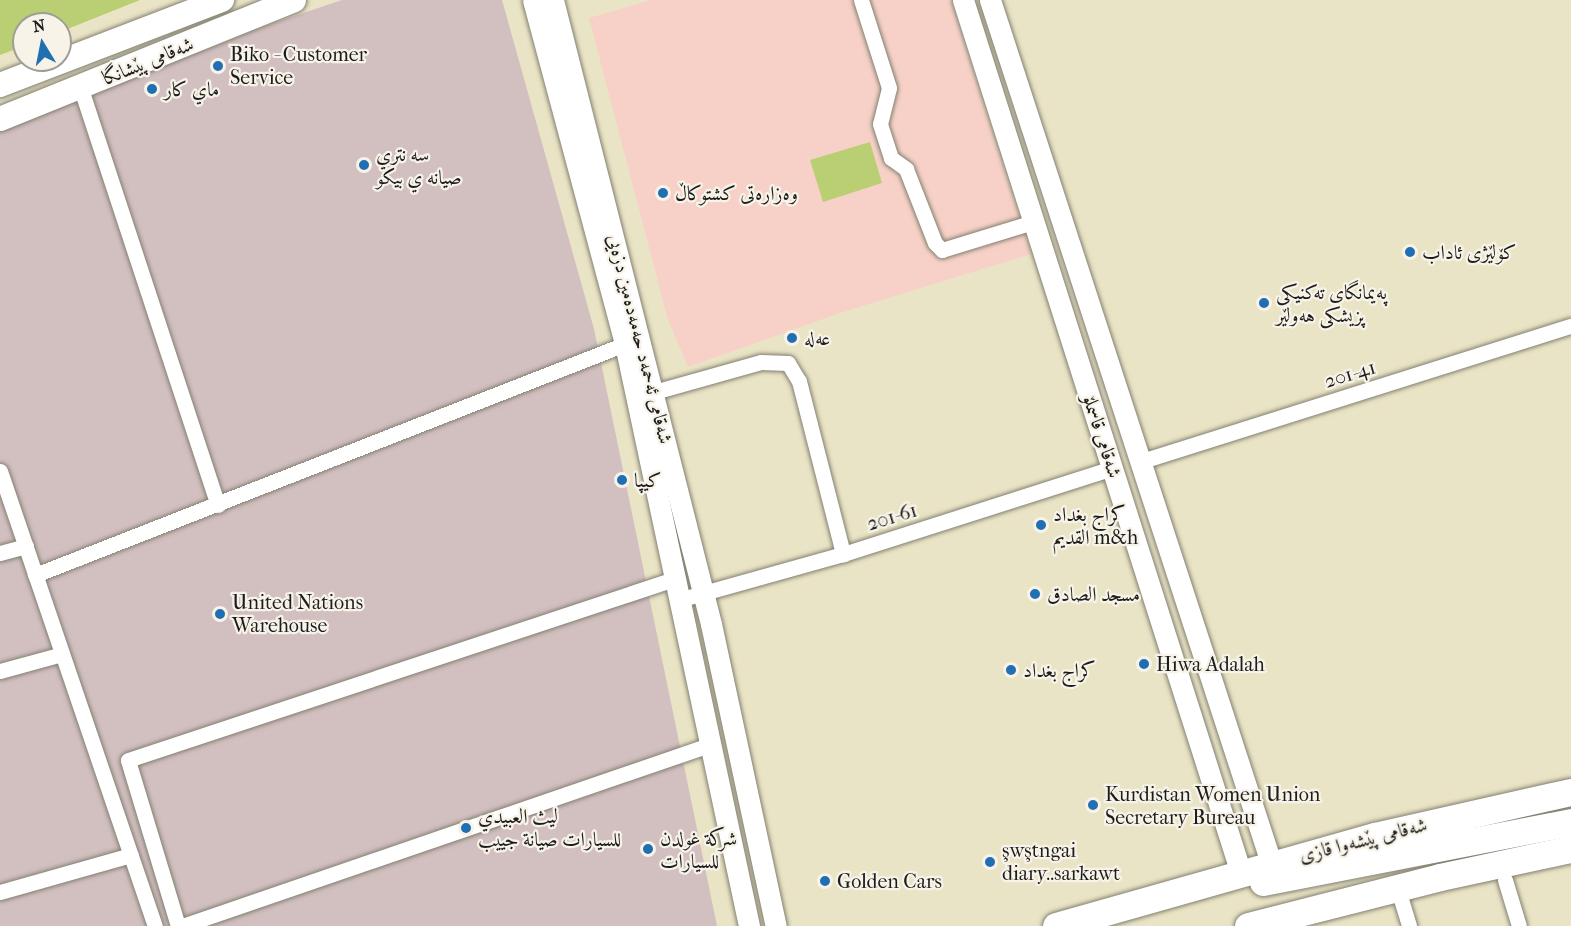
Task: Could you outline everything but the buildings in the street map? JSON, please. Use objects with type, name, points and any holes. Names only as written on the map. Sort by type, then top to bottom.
[{"type":"highway","name":"شەقامی پێشەوا قازی","points":[[1056,926],[1159,899],[1271,863],[1571,792]]},
{"type":"highway","name":"شەقامی پێشەوا قازی","points":[[1159,899],[1239,887],[1571,822]]},
{"type":"highway","points":[[1253,925],[1288,921],[1571,849]]},
{"type":"highway","points":[[1389,895],[1505,880],[1571,867]]},
{"type":"main road","name":"شەقامی پێشانگا","points":[[0,85],[222,0]]},
{"type":"main road","name":"شەقامی پێشانگا","points":[[0,119],[81,89],[294,0]]},
{"type":"main road","points":[[156,27],[167,54]]},
{"type":"street","name":"شەقامی ئەحمەد حەمەدەمین دزەیی","points":[[533,0],[625,345],[682,599],[749,926]]},
{"type":"street","name":"شەقامی ئەحمەد حەمەدەمین دزەیی","points":[[553,0],[654,392],[703,594],[776,926]]},
{"type":"street","points":[[861,0],[889,88],[880,124],[891,159],[906,170],[935,243],[942,250],[1033,222]]},
{"type":"street","name":"شەقامی قاسملۆ","points":[[963,0],[1241,873]]},
{"type":"street","name":"شەقامی قاسملۆ","points":[[990,0],[1082,274],[1271,863]]},
{"type":"street","points":[[81,89],[218,505]]},
{"type":"street","points":[[1053,282],[1082,274]]},
{"type":"street","name":"201-41","points":[[1142,461],[1571,326]]},
{"type":"street","points":[[35,575],[625,345]]},
{"type":"street","points":[[654,392],[761,362],[788,363],[799,381],[843,554]]},
{"type":"street","name":"201-61","points":[[682,599],[843,554],[1112,468]]},
{"type":"street","points":[[1,479],[26,546],[155,926]]},
{"type":"street","points":[[0,553],[26,546]]},
{"type":"street","points":[[178,926],[128,760],[677,578]]},
{"type":"street","points":[[0,671],[62,654]]},
{"type":"street","points":[[1200,744],[1216,744],[1229,734]]},
{"type":"street","points":[[182,926],[711,744]]},
{"type":"street","points":[[0,892],[131,855]]},
{"type":"street","points":[[1505,880],[1519,926]]},
{"type":"street","points":[[1389,895],[1409,926]]},
{"type":"shaded area","points":[[342,0],[502,0],[594,329],[717,926],[0,926],[0,115]]},
{"type":"shaded area","points":[[651,0],[951,0],[1031,254],[840,313],[688,367],[668,320],[589,18]]},
{"type":"green space","points":[[0,0],[140,0],[72,27],[72,12],[12,12],[12,50],[0,55]]},
{"type":"green space","points":[[870,142],[882,183],[823,202],[810,160]]},
{"type":"place","name":"Biko - Customer Service","points":[[218,66]]},
{"type":"place","name":"ماي كار","points":[[152,89]]},
{"type":"place","name":"سه نتري صيانه ي بيكو","points":[[364,165]]},
{"type":"place","name":"وەزارەتی کشتوکاڵ","points":[[663,193]]},
{"type":"place","name":"کۆلێژی ئاداب","points":[[1410,252]]},
{"type":"place","name":"پەیمانگای تەکنیکی پزیشکی هەولێر","points":[[1264,303]]},
{"type":"place","name":"عەلە","points":[[792,338]]},
{"type":"place","name":"كيپا","points":[[622,480]]},
{"type":"place","name":"كراج بغداد القديم m&h","points":[[1041,525]]},
{"type":"place","name":"مسجد الصادق","points":[[1035,594]]},
{"type":"place","name":"United Nations Warehouse","points":[[220,614]]},
{"type":"place","name":"Hiwa Adalah","points":[[1144,664]]},
{"type":"place","name":"كراج بغداد","points":[[1011,670]]},
{"type":"place","name":"Kurdistan Women Union Secretary Bureau","points":[[1093,805]]},
{"type":"place","name":"ليث العبيدي للسيارات صيانة جييب","points":[[466,828]]},
{"type":"place","name":"شركة غولدن للسيارات","points":[[648,849]]},
{"type":"place","name":"şwştngai diary..sarkawt","points":[[990,862]]},
{"type":"place","name":"Golden Cars","points":[[825,881]]}]
